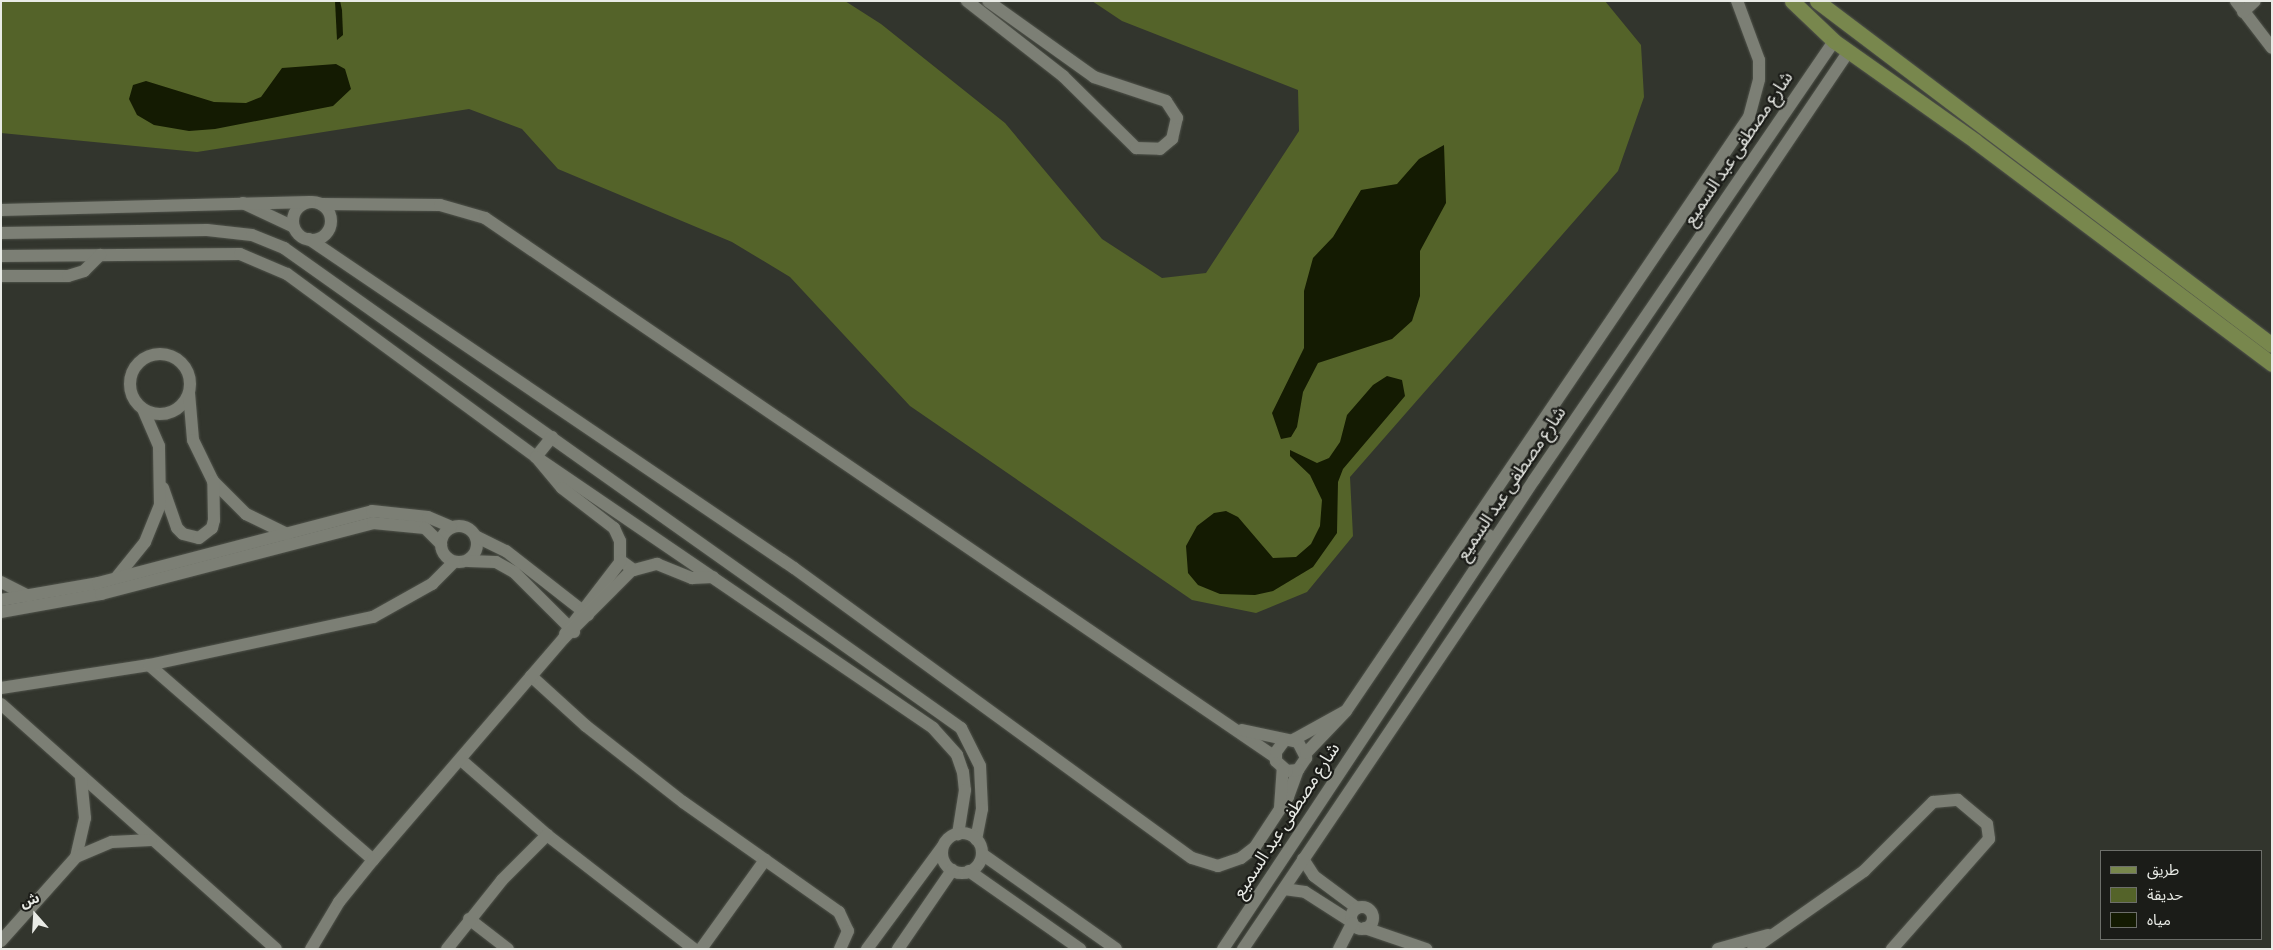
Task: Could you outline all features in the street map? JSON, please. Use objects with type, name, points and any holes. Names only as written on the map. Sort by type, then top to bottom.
[{"type":"main road","points":[[1792,1],[1834,41],[2272,364]]},
{"type":"main road","points":[[1817,1],[2272,345]]},
{"type":"street","points":[[967,1],[1062,76],[1136,148],[1160,149],[1172,139],[1176,118],[1166,101],[1094,77],[988,1]]},
{"type":"street","points":[[243,203],[294,227],[309,239],[339,257],[794,568],[1192,858],[1218,866],[1241,858],[1255,847],[1280,808],[1306,753],[1346,711],[1749,117],[1759,79],[1759,60],[1737,1]]},
{"type":"street","points":[[2236,1],[2243,12],[2267,35],[2272,48]]},
{"type":"street","points":[[2243,12],[2255,1]]},
{"type":"street","name":"شارع مصطفى عبد السميع","points":[[1223,949],[1494,539],[1834,41]]},
{"type":"street","name":"شارع مصطفى عبد السميع","points":[[1243,949],[1585,447],[1848,51]]},
{"type":"street","points":[[1,210],[243,203],[440,205],[485,218],[1242,730],[1275,757],[1283,769],[1280,808]]},
{"type":"street","points":[[316,203],[330,216]]},
{"type":"street","points":[[294,227],[296,210],[316,203]]},
{"type":"street","points":[[324,235],[330,216],[350,204]]},
{"type":"street","points":[[1,233],[207,230],[261,238],[284,248],[781,599],[960,728],[980,766],[982,810],[976,839],[982,854],[1116,949]]},
{"type":"street","points":[[309,239],[324,235]]},
{"type":"street","points":[[324,235],[339,257]]},
{"type":"street","points":[[1,276],[68,276],[84,271],[100,255]]},
{"type":"street","points":[[1,256],[257,257],[287,274],[536,457],[713,577],[946,740],[963,772],[965,790],[958,834],[943,846],[869,948]]},
{"type":"street","points":[[213,481],[214,520],[212,528],[199,538],[183,534],[177,528],[162,486],[159,446],[143,409],[132,394],[131,376],[150,356],[177,360],[188,375],[193,440],[213,481],[246,514],[287,534]]},
{"type":"street","points":[[143,409],[169,412],[189,394]]},
{"type":"street","points":[[1568,433],[1572,445],[1585,447]]},
{"type":"street","points":[[536,457],[552,437]]},
{"type":"street","points":[[536,457],[562,488],[614,528],[626,565]]},
{"type":"street","points":[[1534,480],[1548,478],[1556,489]]},
{"type":"street","points":[[116,578],[145,542],[162,486]]},
{"type":"street","points":[[1,600],[116,578],[372,512],[428,517],[451,527],[470,529],[477,537],[506,550],[584,612]]},
{"type":"street","points":[[1,612],[101,594],[373,523],[425,528],[441,544],[444,556],[454,562],[496,562],[514,572],[568,632]]},
{"type":"street","points":[[1474,525],[1494,539]]},
{"type":"street","points":[[441,544],[451,527]]},
{"type":"street","points":[[468,561],[476,553],[477,537]]},
{"type":"street","points":[[1,688],[149,665],[373,617],[432,584],[454,562]]},
{"type":"street","points":[[311,949],[339,902],[373,860],[461,760],[584,612],[626,565],[657,564],[692,578],[713,577]]},
{"type":"street","points":[[1,582],[29,596]]},
{"type":"street","points":[[769,616],[781,599]]},
{"type":"street","points":[[149,665],[373,860]]},
{"type":"street","points":[[532,676],[586,726],[765,860],[839,912],[848,930],[840,949]]},
{"type":"street","points":[[1,704],[150,840],[276,949]]},
{"type":"street","points":[[1275,757],[1289,741],[1346,711]]},
{"type":"street","points":[[1242,730],[1289,741],[1306,753]]},
{"type":"street","points":[[461,760],[547,835],[694,949]]},
{"type":"street","points":[[1283,769],[1298,770]]},
{"type":"street","points":[[76,857],[85,818],[81,778]]},
{"type":"street","points":[[1754,949],[1772,934],[1864,871],[1933,802],[1958,800],[1988,824],[1989,839],[1892,949]]},
{"type":"street","points":[[958,834],[976,839]]},
{"type":"street","points":[[447,949],[469,919],[547,835]]},
{"type":"street","points":[[1,941],[76,857],[112,842],[150,840]]},
{"type":"street","points":[[943,846],[944,863],[952,870],[969,871],[1080,949]]},
{"type":"street","points":[[969,871],[982,854]]},
{"type":"street","points":[[1303,859],[1314,876],[1357,908],[1367,908],[1372,916],[1391,934]]},
{"type":"street","points":[[702,949],[765,860]]},
{"type":"street","points":[[898,949],[952,870]]},
{"type":"street","points":[[1284,889],[1305,892],[1358,926],[1391,934],[1426,949]]},
{"type":"street","points":[[1357,908],[1358,926]]},
{"type":"street","points":[[1341,946],[1358,926],[1372,916]]},
{"type":"street","points":[[469,919],[508,949]]},
{"type":"street","points":[[1718,949],[1772,934]]},
{"type":"green space","points":[[1,1],[845,1],[881,24],[1005,123],[1102,239],[1162,278],[1206,273],[1299,131],[1298,90],[1122,21],[1092,1],[1605,1],[1641,45],[1644,97],[1618,171],[1350,477],[1353,536],[1307,592],[1256,613],[1192,600],[910,406],[790,277],[732,242],[558,169],[522,129],[469,109],[197,152],[1,133]]},
{"type":"water","points":[[335,1],[340,1],[342,10],[343,35],[337,40]]},
{"type":"water","points":[[336,64],[345,69],[351,89],[333,106],[215,129],[189,131],[154,125],[137,115],[129,99],[133,85],[146,81],[214,102],[246,103],[261,97],[282,68]]},
{"type":"water","points":[[1444,145],[1446,203],[1420,251],[1420,296],[1412,321],[1392,339],[1318,363],[1303,392],[1297,427],[1291,437],[1281,439],[1272,413],[1304,348],[1304,291],[1313,258],[1333,237],[1361,190],[1397,184],[1419,159]]},
{"type":"water","points":[[1387,376],[1402,380],[1405,396],[1343,469],[1338,482],[1337,533],[1313,567],[1273,591],[1255,595],[1220,594],[1198,585],[1188,573],[1186,546],[1197,526],[1214,513],[1226,511],[1238,517],[1273,558],[1296,557],[1311,544],[1320,526],[1322,500],[1310,475],[1290,456],[1290,450],[1317,463],[1329,458],[1340,442],[1347,415],[1373,385]]}]
